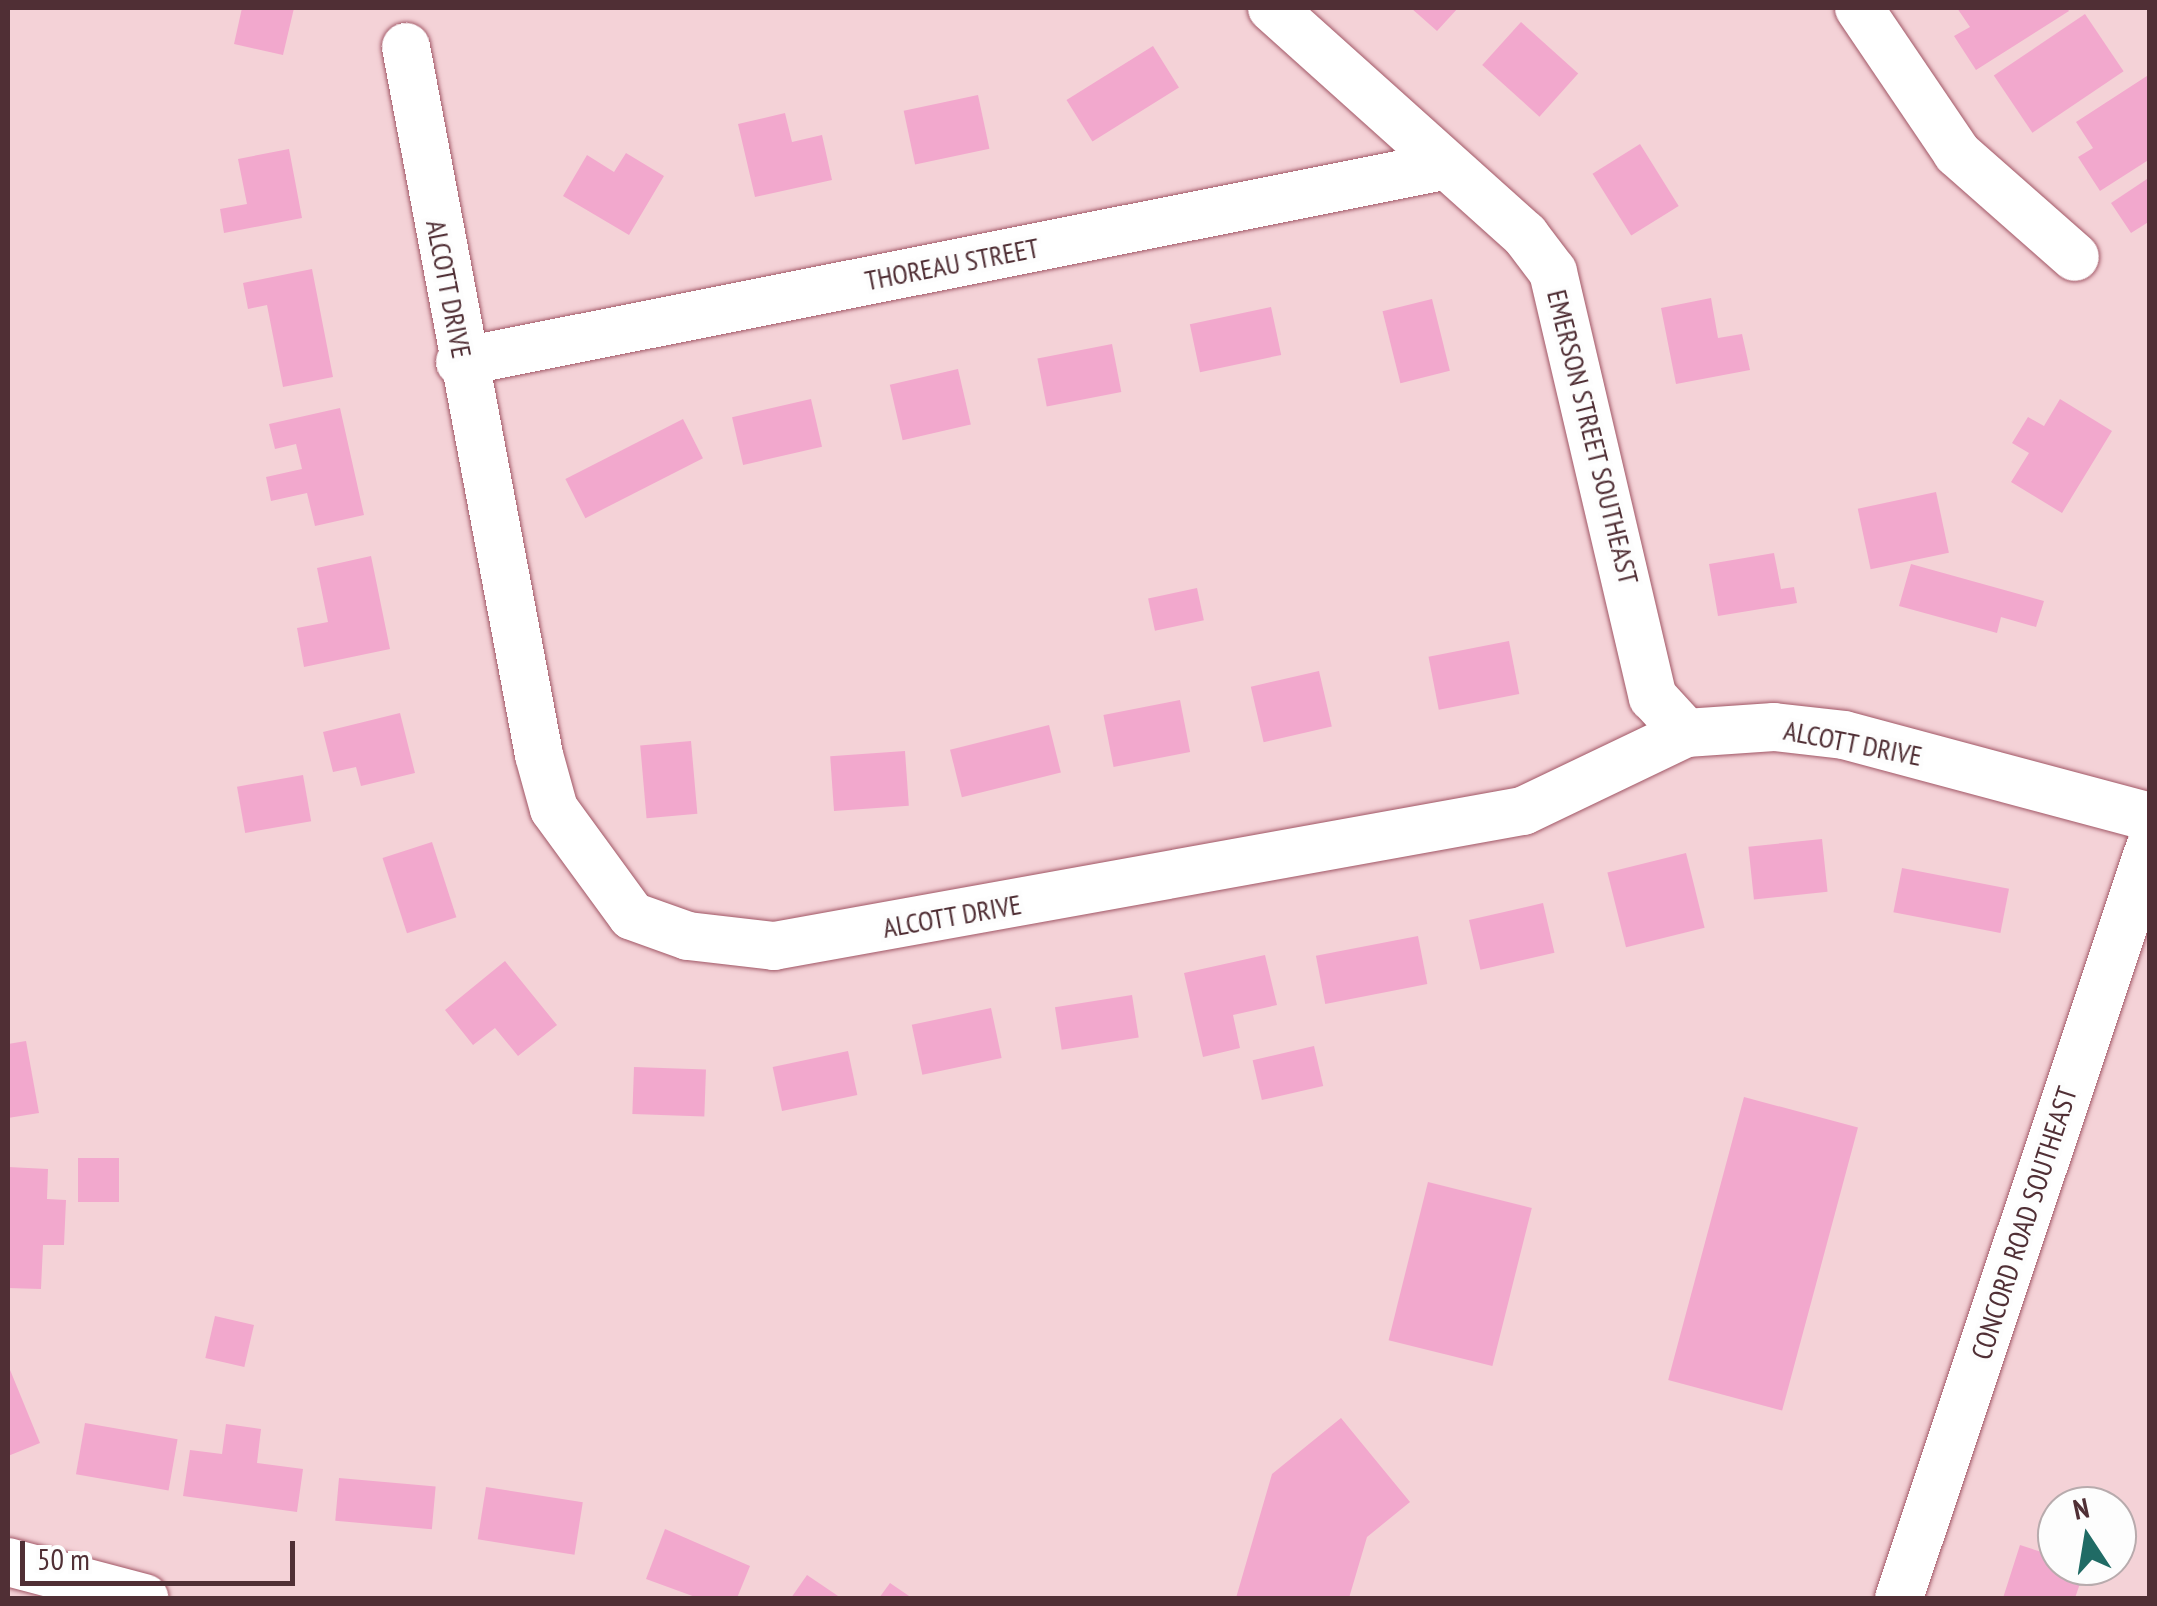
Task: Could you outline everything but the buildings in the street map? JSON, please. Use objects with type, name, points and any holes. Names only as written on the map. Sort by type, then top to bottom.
[{"type":"street","name":"EMERSON STREET SOUTHEAST","points":[[1272,8],[1553,272],[1654,697],[1686,733]]},
{"type":"street","points":[[1858,8],[1957,153],[2075,257]]},
{"type":"street","name":"ALCOTT DRIVE","points":[[406,47],[460,362],[554,810],[632,916],[688,936],[774,946],[1523,811],[1686,733],[1774,727],[1844,735],[2150,817]]},
{"type":"street","name":"THOREAU STREET","points":[[460,362],[1444,166]]},
{"type":"street","name":"CONCORD ROAD SOUTHEAST","points":[[1900,1598],[2150,846]]},
{"type":"street","points":[[8,1562],[144,1598]]}]
